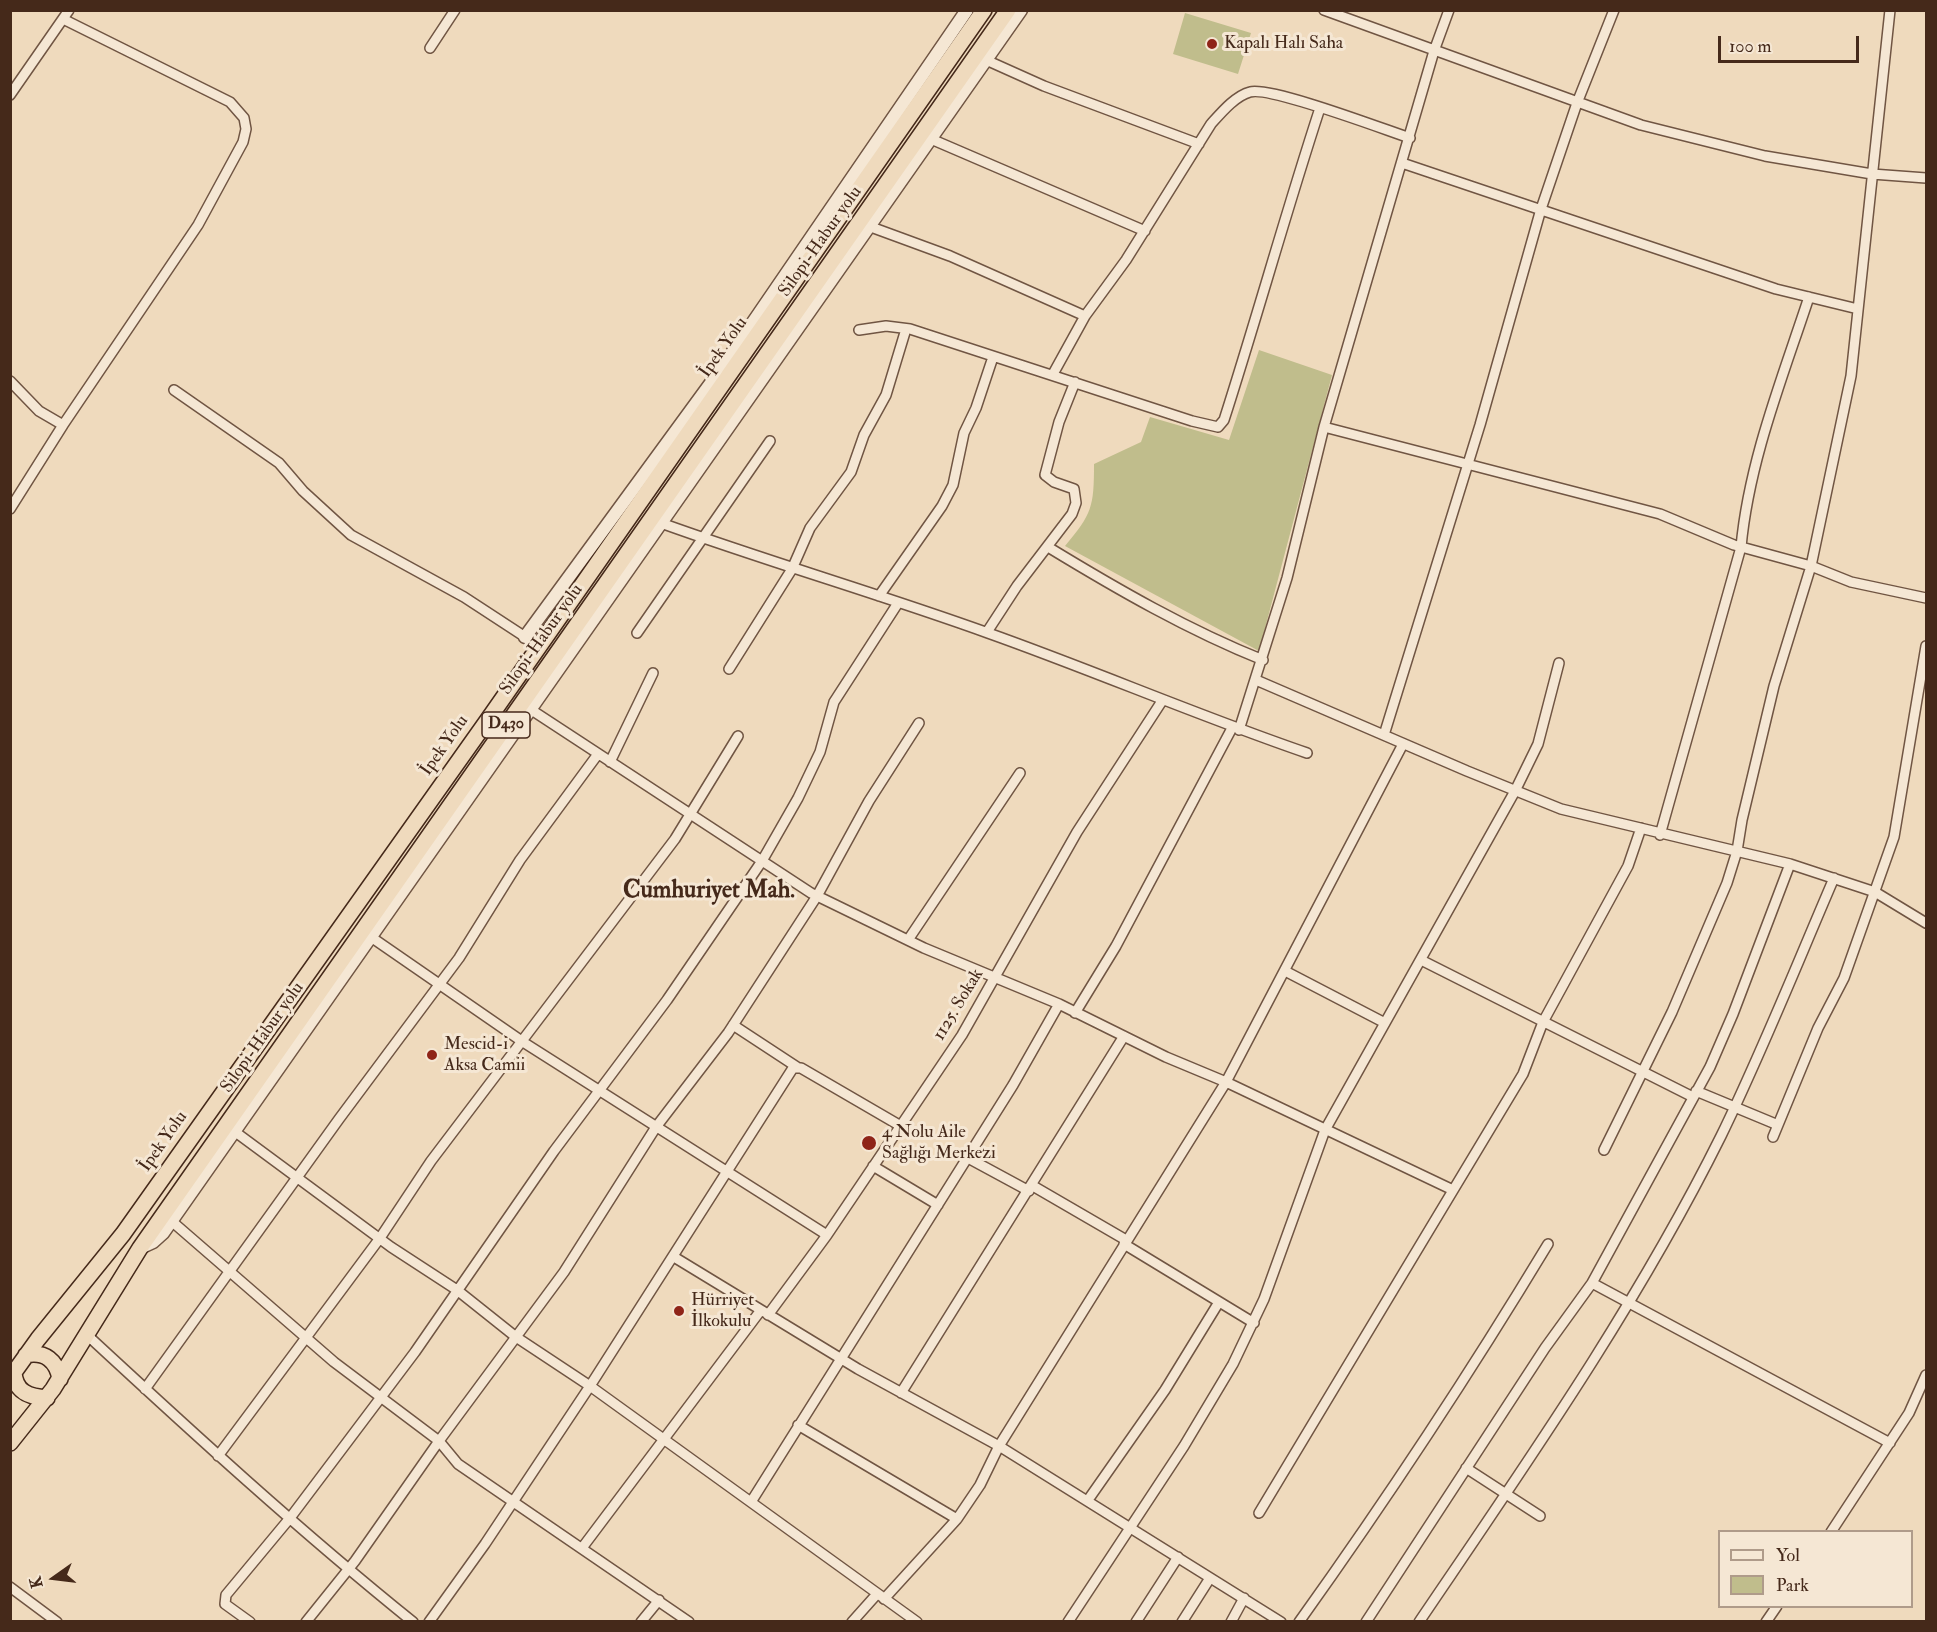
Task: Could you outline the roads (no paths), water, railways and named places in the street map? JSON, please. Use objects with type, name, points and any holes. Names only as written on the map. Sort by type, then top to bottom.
[{"type":"highway","name":"İpek Yolu","points":[[12,1375],[123,1234],[430,801],[984,10]]},
{"type":"highway","name":"Silopi-Habur yolu","points":[[10,1443],[60,1379],[140,1248],[168,1217],[446,811],[1008,10]]},
{"type":"highway","points":[[430,801],[446,811]]},
{"type":"highway","points":[[26,1355],[38,1354],[49,1358],[57,1367],[60,1379]]},
{"type":"highway","points":[[12,1375],[25,1394],[47,1398]]},
{"type":"street","points":[[10,95],[69,10]]},
{"type":"street","points":[[430,48],[455,10]]},
{"type":"street","points":[[525,637],[719,372],[967,10]]},
{"type":"street","points":[[689,1622],[458,1464],[439,1441],[306,1337],[168,1217],[234,1131],[871,227],[1021,10]]},
{"type":"street","points":[[1324,10],[1641,125],[1764,156],[1872,174],[1926,178]]},
{"type":"street","points":[[1075,1013],[1116,946],[1236,729],[1256,680],[1287,578],[1324,427],[1434,51],[1449,10]]},
{"type":"street","points":[[1384,735],[1467,465],[1541,209],[1577,103],[1614,10]]},
{"type":"street","points":[[1604,1150],[1644,1071],[1727,883],[1737,851],[1742,820],[1774,686],[1811,566],[1851,376],[1890,10]]},
{"type":"street","points":[[10,509],[63,425],[198,225],[243,142],[246,129],[242,113],[230,102],[63,19]]},
{"type":"street","points":[[986,60],[1044,86],[1199,144]]},
{"type":"street","points":[[1053,374],[1085,316],[1145,231],[1199,144],[1223,111],[1250,92],[1276,94],[1410,138]]},
{"type":"street","points":[[859,330],[886,326],[906,329],[1053,374],[1215,428],[1221,424],[1247,348],[1290,200],[1320,108]]},
{"type":"street","points":[[931,139],[1145,231]]},
{"type":"street","points":[[1402,163],[1776,289],[1858,309]]},
{"type":"street","points":[[871,227],[950,256],[1085,316]]},
{"type":"street","points":[[1660,835],[1741,547],[1745,501],[1769,416],[1809,297]]},
{"type":"street","points":[[729,669],[792,569],[810,528],[851,472],[864,435],[886,395],[906,329]]},
{"type":"street","points":[[879,596],[942,506],[953,485],[964,433],[976,408],[993,357]]},
{"type":"street","points":[[10,381],[39,411],[63,425]]},
{"type":"street","points":[[987,633],[1017,586],[1072,514],[1076,503],[1074,489],[1054,482],[1045,475],[1059,422],[1075,382]]},
{"type":"street","points":[[174,390],[279,463],[303,491],[351,535],[464,597],[539,646]]},
{"type":"street","points":[[1324,427],[1660,514],[1741,547],[1811,566],[1851,582],[1926,598]]},
{"type":"street","points":[[637,633],[770,441]]},
{"type":"street","points":[[661,523],[987,633],[1106,676],[1162,701],[1236,729],[1307,753]]},
{"type":"street","points":[[1048,547],[1120,591],[1227,645],[1263,660]]},
{"type":"street","points":[[250,1622],[223,1601],[290,1518],[379,1396],[415,1352],[457,1290],[498,1236],[554,1150],[602,1090],[762,861],[798,798],[820,752],[834,702],[898,603]]},
{"type":"street","points":[[1773,1137],[1818,1028],[1844,978],[1894,837],[1926,646]]},
{"type":"street","points":[[1068,1622],[1184,1446],[1254,1323],[1325,1130],[1515,791],[1538,744],[1559,663]]},
{"type":"street","points":[[609,762],[653,673]]},
{"type":"street","points":[[1256,680],[1561,809],[1641,828],[1660,835],[1790,864],[1875,892],[1926,923]]},
{"type":"street","name":"1125. Sokak","points":[[582,1548],[663,1438],[827,1235],[899,1125],[962,1035],[1077,832],[1162,701]]},
{"type":"street","points":[[530,709],[817,896],[908,940],[1059,1004],[1453,1190]]},
{"type":"street","points":[[306,1622],[402,1498],[439,1441],[564,1272],[656,1127],[733,1025],[817,896],[869,801],[919,723]]},
{"type":"street","points":[[218,1456],[380,1238],[431,1161],[523,1042],[691,816],[738,736]]},
{"type":"street","points":[[852,1622],[957,1519],[980,1485],[999,1446],[1226,1082],[1403,744]]},
{"type":"street","points":[[145,1389],[440,984],[520,860],[598,754]]},
{"type":"street","points":[[908,940],[1020,773]]},
{"type":"street","points":[[1259,1513],[1523,1074],[1543,1022],[1628,866],[1641,828]]},
{"type":"street","points":[[1366,1622],[1466,1468],[1592,1282],[1694,1094],[1734,1014],[1790,864]]},
{"type":"street","points":[[1419,1622],[1628,1303],[1734,1108],[1834,878]]},
{"type":"street","points":[[371,937],[523,1042],[602,1090],[725,1172],[827,1235]]},
{"type":"street","points":[[1421,960],[1644,1071],[1694,1094],[1778,1125]]},
{"type":"street","points":[[1285,971],[1385,1023]]},
{"type":"street","points":[[751,1502],[968,1158],[1059,1004]]},
{"type":"street","points":[[733,1025],[797,1067],[899,1125]]},
{"type":"street","points":[[901,1393],[1124,1036]]},
{"type":"street","points":[[429,1622],[514,1502],[674,1257],[788,1074],[797,1067]]},
{"type":"street","points":[[234,1131],[380,1238],[457,1290],[516,1337],[590,1386],[917,1622]]},
{"type":"street","points":[[968,1158],[1031,1188],[1125,1242],[1254,1323]]},
{"type":"street","points":[[873,1166],[938,1205]]},
{"type":"street","points":[[1299,1622],[1372,1521],[1477,1362],[1548,1244]]},
{"type":"street","points":[[674,1257],[840,1358],[999,1446],[1281,1622]]},
{"type":"street","points":[[1592,1282],[1890,1443]]},
{"type":"street","points":[[1088,1500],[1165,1390],[1219,1302]]},
{"type":"street","points":[[86,1334],[218,1456],[348,1570],[413,1622]]},
{"type":"street","points":[[1831,1530],[1909,1413],[1926,1375]]},
{"type":"street","points":[[798,1425],[957,1519]]},
{"type":"street","points":[[1466,1468],[1540,1516]]},
{"type":"street","points":[[1136,1622],[1178,1557]]},
{"type":"street","points":[[1182,1622],[1210,1578]]},
{"type":"street","points":[[10,1587],[57,1622]]},
{"type":"street","points":[[1231,1622],[1244,1598]]},
{"type":"street","points":[[641,1622],[659,1600]]},
{"type":"street","points":[[1766,1622],[1776,1608]]},
{"type":"place","name":"Kapalı Halı Saha","points":[[1212,44]]},
{"type":"place","name":"Mescid-i Aksa Camii","points":[[432,1055]]},
{"type":"place","name":"4 Nolu Aile Sağlığı Merkezi","points":[[869,1143]]},
{"type":"place","name":"Hürriyet İlkokulu","points":[[679,1311]]},
{"type":"district","name":"Cumhuriyet Mah.","points":[[709,892]]}]
